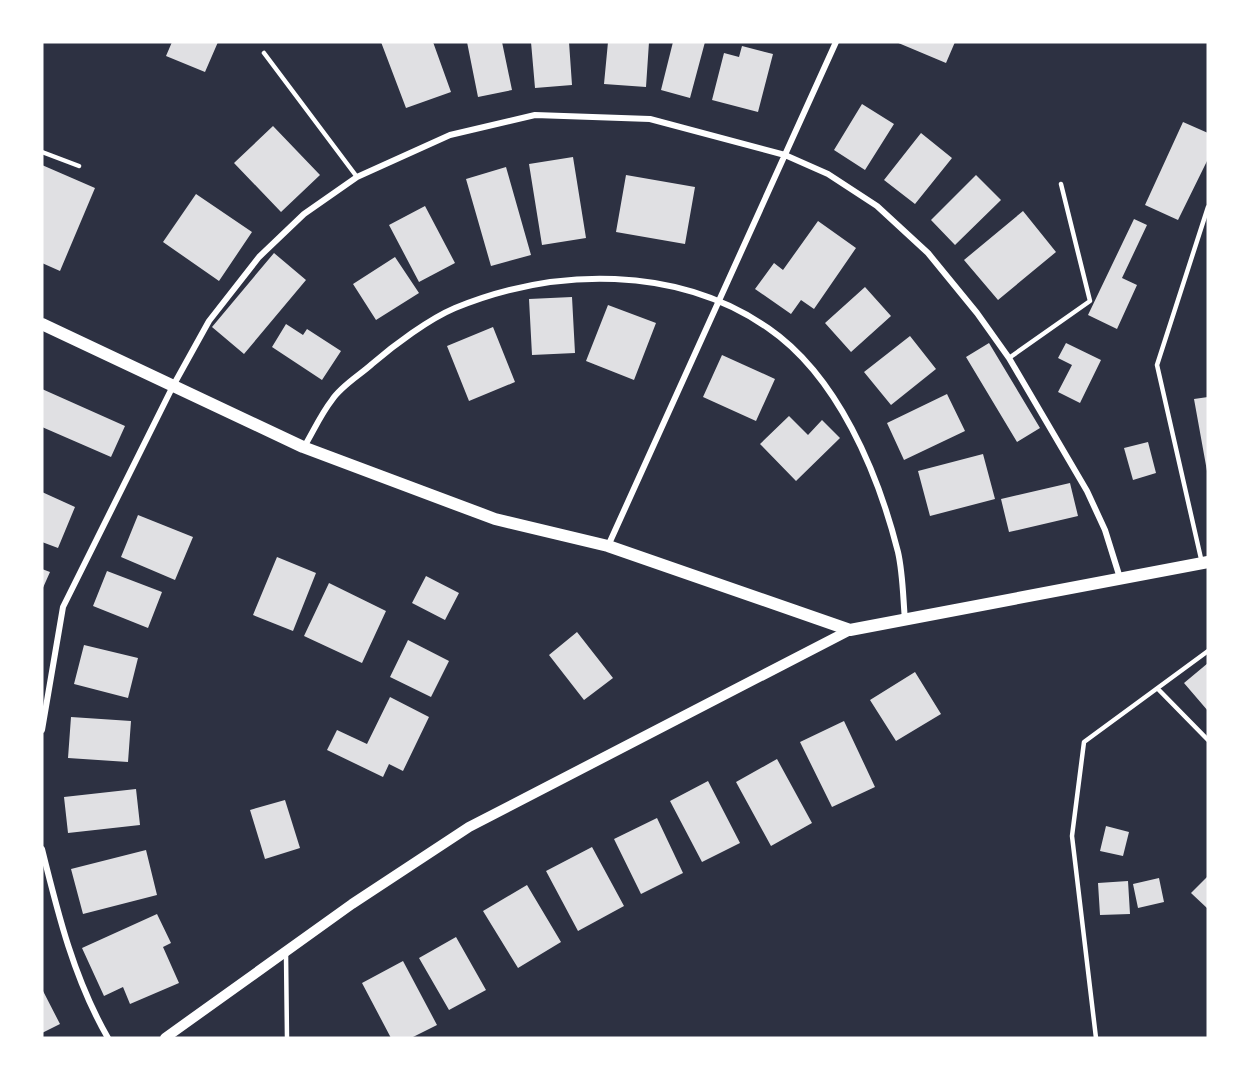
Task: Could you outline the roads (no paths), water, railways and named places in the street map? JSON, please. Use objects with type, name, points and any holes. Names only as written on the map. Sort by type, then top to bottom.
[{"type":"main road","points":[[42,324],[303,447],[495,519],[608,546],[850,630],[1205,562]]},
{"type":"street","points":[[608,546],[836,42]]},
{"type":"street","points":[[42,730],[63,607],[173,386],[209,321],[259,257],[304,214],[357,177],[450,135],[535,115],[650,119],[785,155],[828,174],[877,206],[928,253],[977,313],[1009,358],[1087,491],[1105,530],[1120,578]]},
{"type":"street","points":[[303,447],[333,398],[389,350],[454,309],[556,280],[659,282],[721,300],[770,328],[800,356],[831,394],[860,441],[898,554],[905,620]]},
{"type":"street","points":[[165,1038],[352,904],[469,827],[850,630]]},
{"type":"street","points":[[42,849],[64,936],[92,1011],[108,1038]]},
{"type":"lane","points":[[264,53],[357,177]]},
{"type":"lane","points":[[42,152],[79,166]]},
{"type":"lane","points":[[1009,358],[1090,301],[1061,184]]},
{"type":"lane","points":[[1205,562],[1157,365],[1208,207]]},
{"type":"lane","points":[[1096,1038],[1072,836],[1084,742],[1208,651]]},
{"type":"lane","points":[[1158,688],[1208,740]]},
{"type":"lane","points":[[286,951],[287,1038]]}]
